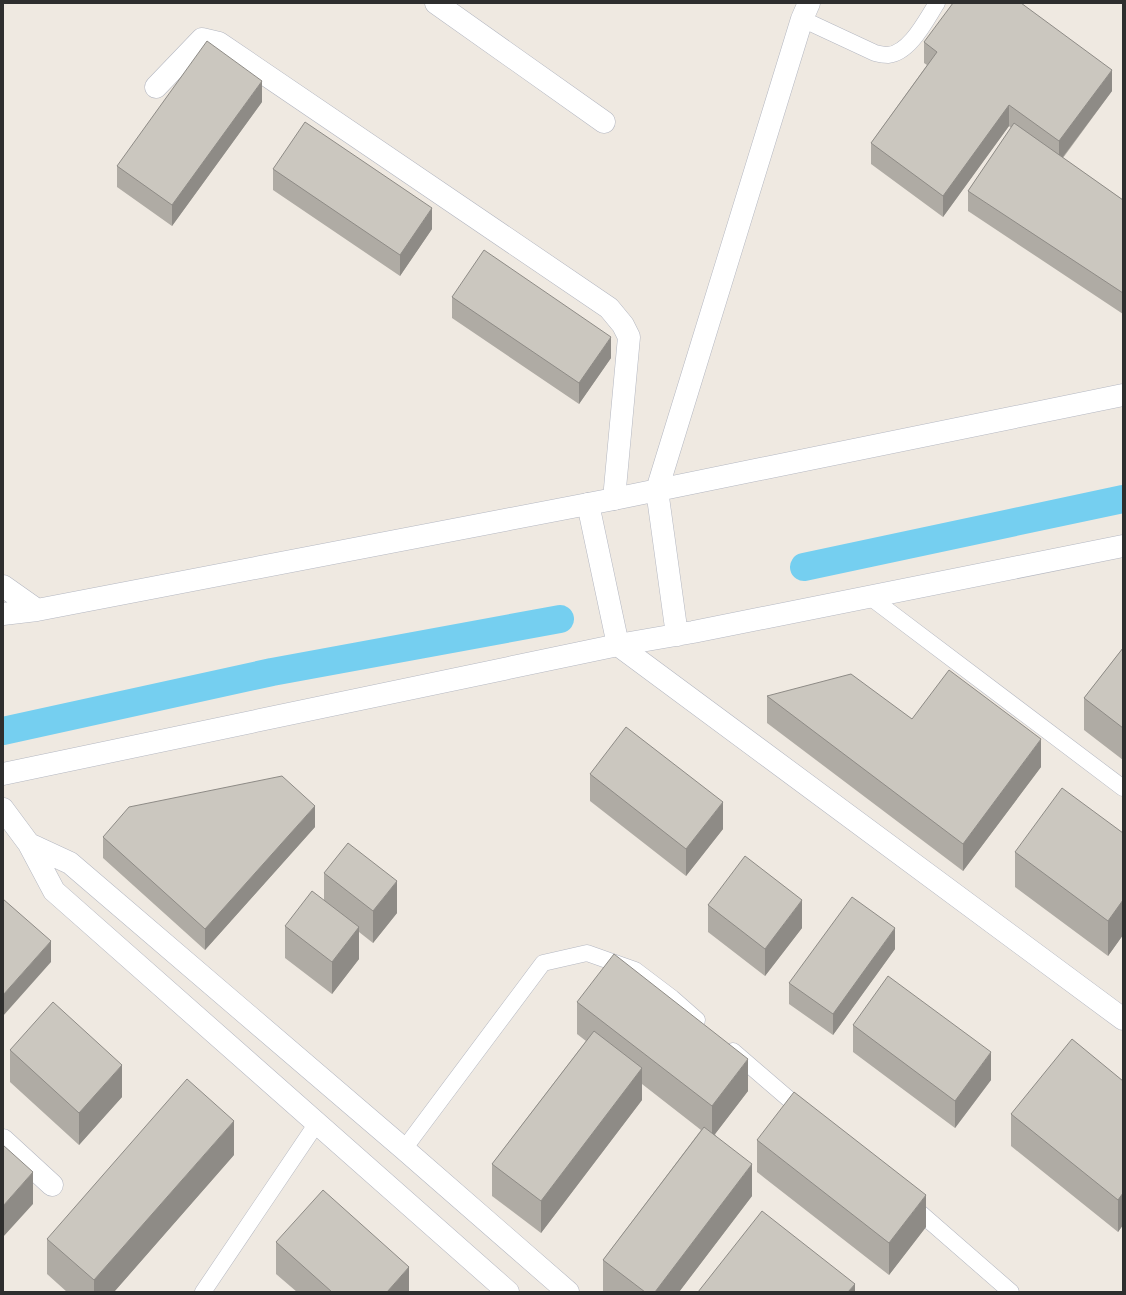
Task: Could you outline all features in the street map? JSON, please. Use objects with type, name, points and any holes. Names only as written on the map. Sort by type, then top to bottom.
[{"type":"street","points":[[436,3],[604,122]]},
{"type":"street","points":[[677,635],[657,490],[805,11]]},
{"type":"street","points":[[156,87],[202,39],[219,43],[609,308],[623,325],[629,337],[614,500]]},
{"type":"street","points":[[3,614],[37,610],[614,500],[1123,395]]},
{"type":"street","points":[[588,504],[618,645],[1123,1019]]},
{"type":"street","points":[[3,774],[618,645],[677,635],[1123,546]]},
{"type":"street","points":[[3,586],[37,610]]},
{"type":"street","points":[[3,809],[29,844],[54,891],[508,1292]]},
{"type":"street","points":[[29,844],[70,863],[404,1149],[568,1292]]},
{"type":"street","points":[[3,1140],[52,1185]]},
{"type":"lane","points":[[805,11],[875,53],[888,55],[900,50],[914,39],[937,3]]},
{"type":"lane","points":[[870,597],[1123,788]]},
{"type":"lane","points":[[404,1149],[543,963],[587,952],[634,970],[672,998],[815,1122]]},
{"type":"lane","points":[[204,1292],[317,1123]]},
{"type":"lane","points":[[898,1194],[1012,1292]]},
{"type":"building","points":[[953,3],[1021,3],[1112,70],[1059,141],[1009,105],[943,196],[871,143],[937,52],[924,42]]},
{"type":"building","points":[[207,41],[262,81],[172,205],[117,166]]},
{"type":"building","points":[[305,122],[432,208],[400,255],[273,169]]},
{"type":"building","points":[[1014,123],[1123,200],[1123,293],[968,191]]},
{"type":"building","points":[[484,250],[611,337],[579,383],[452,297]]},
{"type":"building","points":[[1123,648],[1123,728],[1084,698]]},
{"type":"building","points":[[949,670],[1041,739],[963,844],[767,696],[851,674],[912,719]]},
{"type":"building","points":[[626,727],[723,802],[686,849],[590,774]]},
{"type":"building","points":[[282,776],[315,806],[205,929],[103,837],[129,807]]},
{"type":"building","points":[[1062,788],[1123,833],[1123,900],[1108,921],[1015,852]]},
{"type":"building","points":[[348,843],[397,881],[373,911],[324,873]]},
{"type":"building","points":[[745,856],[802,900],[765,949],[708,905]]},
{"type":"building","points":[[312,891],[359,927],[332,962],[285,926]]},
{"type":"building","points":[[852,897],[895,928],[833,1014],[789,983]]},
{"type":"building","points":[[3,899],[51,941],[3,995]]},
{"type":"building","points":[[614,954],[748,1059],[712,1106],[577,1002]]},
{"type":"building","points":[[888,976],[991,1052],[955,1101],[853,1025]]},
{"type":"building","points":[[53,1002],[122,1065],[79,1113],[10,1050]]},
{"type":"building","points":[[594,1031],[642,1068],[541,1201],[492,1164]]},
{"type":"building","points":[[1072,1039],[1123,1081],[1123,1193],[1118,1200],[1011,1114]]},
{"type":"building","points":[[187,1079],[234,1121],[94,1280],[47,1239]]},
{"type":"building","points":[[794,1092],[926,1195],[889,1243],[757,1140]]},
{"type":"building","points":[[704,1127],[752,1164],[655,1292],[645,1292],[603,1260]]},
{"type":"building","points":[[3,1145],[33,1172],[3,1206]]},
{"type":"building","points":[[323,1190],[409,1267],[387,1292],[332,1292],[276,1242]]},
{"type":"building","points":[[762,1211],[855,1284],[848,1292],[698,1292]]},
{"type":"waterway","points":[[804,567],[1123,499]]},
{"type":"waterway","points":[[3,731],[272,672],[560,619]]}]
